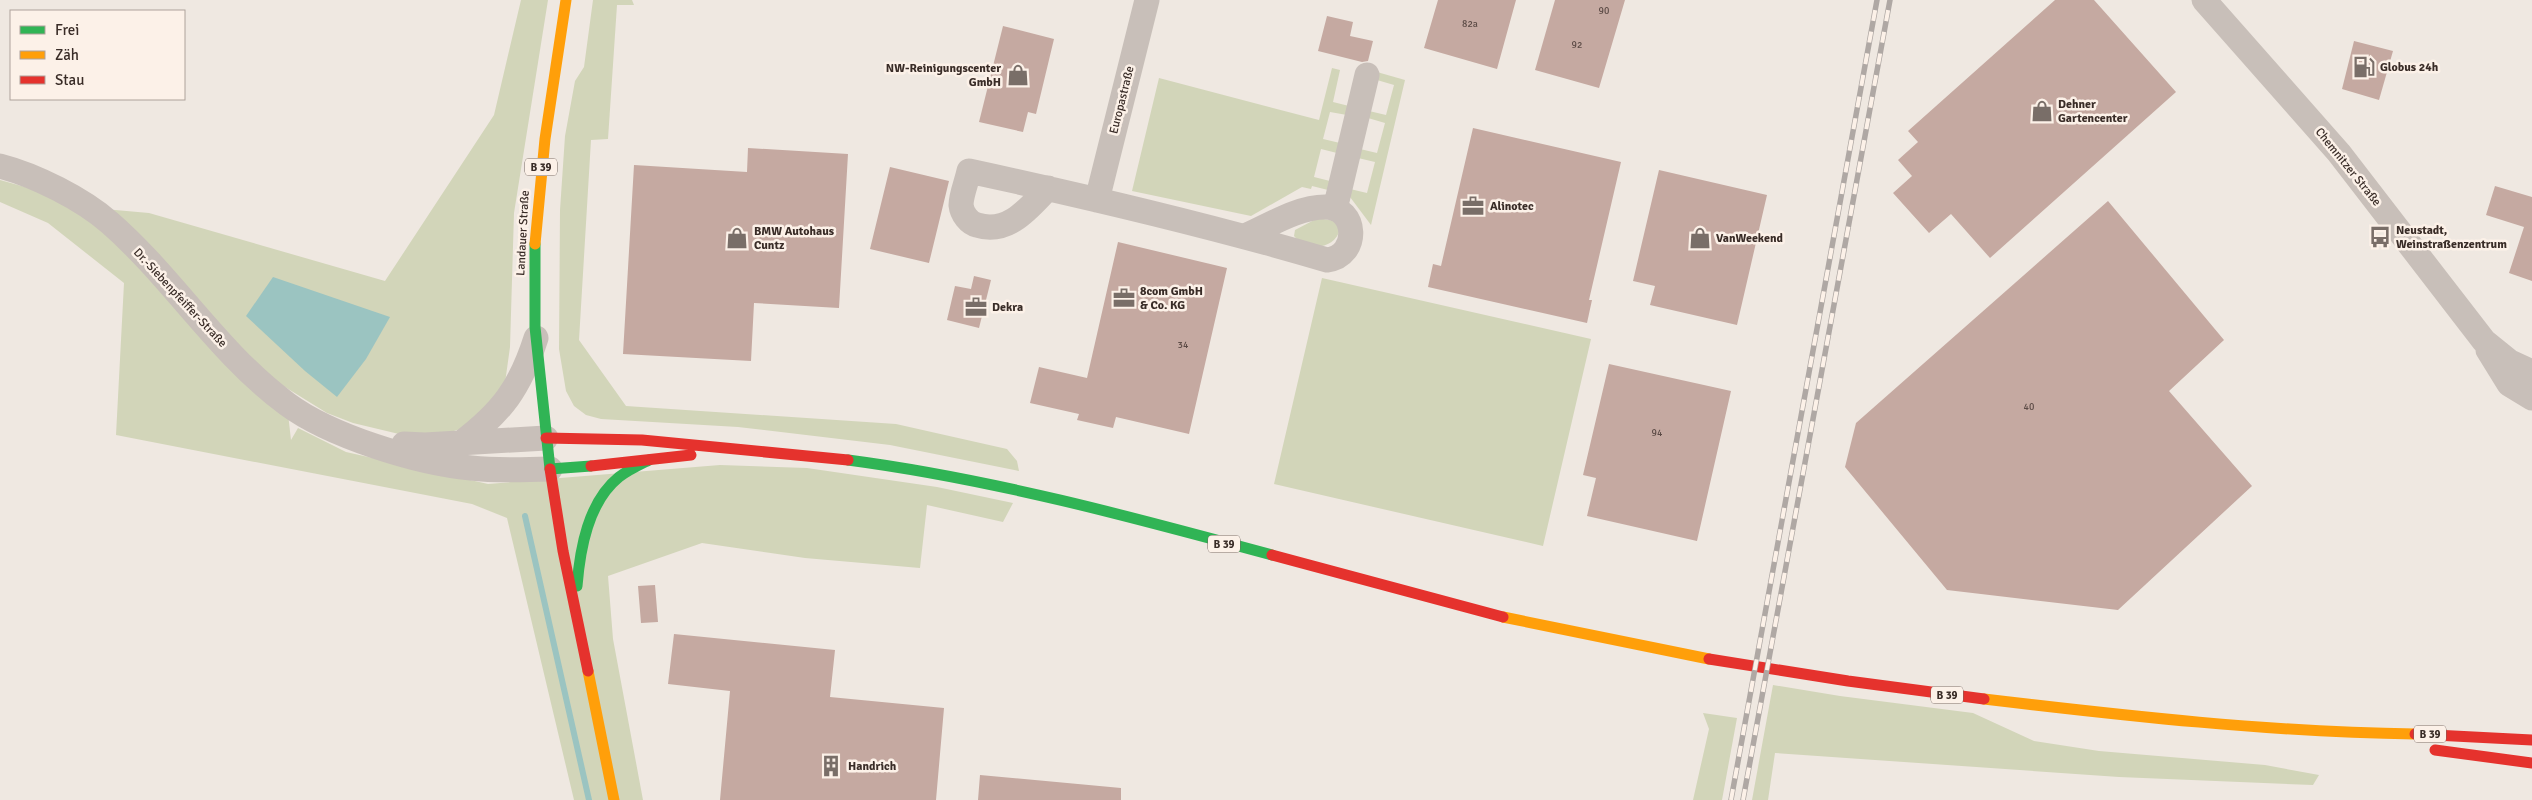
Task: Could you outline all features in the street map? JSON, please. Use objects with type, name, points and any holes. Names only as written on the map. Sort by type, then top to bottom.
[{"type":"main road","name":"Landauer Straße","points":[[546,438],[534,282],[541,172],[550,96],[566,0]]},
{"type":"main road","name":"B 39","points":[[735,448],[649,460],[550,469],[546,438],[594,437],[801,453],[882,463],[1028,492],[1420,598],[1568,632],[1721,661],[1859,683],[2034,707],[2327,732],[2445,734],[2532,740]]},
{"type":"main road","points":[[577,618],[578,583],[582,554],[590,524],[600,499],[611,485],[626,472],[649,460]]},
{"type":"main road","points":[[550,469],[577,618],[614,800]]},
{"type":"main road","name":"B 39","points":[[2327,732],[2409,746]]},
{"type":"main road","name":"B 39","points":[[2427,749],[2532,763]]},
{"type":"main road","name":"B 39","points":[[2446,752],[2500,771]]},
{"type":"street","name":"Europastraße","points":[[1097,200],[1147,0]]},
{"type":"street","name":"Chemnitzer Straße","points":[[2204,0],[2339,153],[2484,341],[2509,384],[2532,398]]},
{"type":"street","points":[[1335,209],[1367,75]]},
{"type":"street","name":"Dr.-Siebenpfeiffer-Straße","points":[[0,166],[37,178],[109,222],[158,271],[234,357],[287,404],[328,427],[393,451],[470,468],[550,469]]},
{"type":"street","points":[[1048,188],[1245,236],[1326,260],[1337,259],[1346,251],[1350,241],[1350,229],[1348,219],[1342,212],[1335,209],[1308,209],[1245,236]]},
{"type":"street","points":[[461,443],[488,423],[510,397],[526,368],[537,336]]},
{"type":"street","name":"Chemnitzer Straße","points":[[2484,341],[2510,362],[2532,372]]},
{"type":"street","name":"Dr.-Siebenpfeiffer-Straße","points":[[356,438],[425,445],[546,438]]},
{"type":"green space","points":[[521,0],[548,0],[514,213],[510,347],[505,383],[474,425],[447,433],[399,434],[353,423],[327,413],[285,387],[291,440],[298,428],[346,452],[488,484],[720,465],[807,468],[937,487],[1013,503],[1003,522],[927,505],[920,568],[805,558],[702,543],[608,576],[613,639],[643,800],[574,800],[507,518],[472,504],[116,435],[124,283],[48,223],[0,202],[0,180],[104,209],[149,213],[385,281],[494,115]]},
{"type":"green space","points":[[593,0],[632,0],[634,5],[617,5],[608,139],[591,140],[579,340],[626,406],[896,424],[1007,449],[1017,461],[1019,471],[890,445],[738,427],[601,419],[586,415],[574,406],[566,391],[559,349],[560,210],[565,136],[575,81],[584,67]]},
{"type":"green space","points":[[1332,68],[1340,70],[1333,102],[1349,106],[1347,115],[1330,112],[1323,139],[1340,143],[1337,153],[1321,149],[1314,177],[1330,181],[1328,190],[1312,186],[1311,189],[1302,187],[1251,216],[1132,191],[1159,78],[1319,120]]},
{"type":"green space","points":[[1370,70],[1405,80],[1371,225],[1350,197],[1350,189],[1367,193],[1375,162],[1358,158],[1360,149],[1377,153],[1385,123],[1368,118],[1369,111],[1386,115],[1394,85],[1377,80]]},
{"type":"green space","points":[[1318,218],[1335,221],[1340,229],[1333,241],[1327,245],[1313,246],[1306,245],[1294,236],[1295,230]]},
{"type":"green space","points":[[1322,278],[1591,339],[1543,546],[1274,484]]},
{"type":"green space","points":[[1773,685],[1840,696],[1973,713],[2034,741],[2099,751],[2265,765],[2319,775],[2313,785],[2119,777],[1775,753],[1768,800],[1752,800]]},
{"type":"green space","points":[[1703,713],[1737,718],[1722,800],[1693,800],[1709,729]]},
{"type":"water","points":[[273,277],[390,317],[366,359],[337,397],[305,371],[246,316]]},
{"type":"building","points":[[1438,0],[1516,0],[1497,69],[1424,48]]},
{"type":"building","points":[[1555,0],[1625,0],[1599,88],[1535,70]]},
{"type":"building","name":"Dehner Gartencenter","points":[[2055,0],[2094,0],[2176,92],[1990,258],[1951,214],[1929,233],[1893,193],[1912,176],[1898,160],[1918,142],[1908,131]]},
{"type":"building","points":[[1327,16],[1353,22],[1350,36],[1373,41],[1368,61],[1362,62],[1318,51]]},
{"type":"building","name":"NW-Reinigungscenter GmbH","points":[[1003,26],[1054,39],[1036,114],[1028,112],[1023,132],[979,122]]},
{"type":"building","points":[[2354,41],[2393,51],[2379,100],[2342,89]]},
{"type":"building","points":[[1473,128],[1621,162],[1589,300],[1592,300],[1587,323],[1428,287],[1433,264],[1441,266]]},
{"type":"building","name":"BMW Autohaus Cuntz","points":[[748,148],[848,154],[839,308],[754,303],[751,361],[623,354],[634,165],[747,172]]},
{"type":"building","points":[[890,167],[949,181],[929,263],[870,249]]},
{"type":"building","name":"VanWeekend","points":[[1659,170],[1767,195],[1737,325],[1650,305],[1655,286],[1633,281]]},
{"type":"building","points":[[2495,186],[2532,197],[2532,281],[2509,273],[2524,227],[2486,215]]},
{"type":"building","points":[[2108,201],[2224,340],[2169,391],[2252,486],[2118,610],[1947,590],[1845,467],[1856,423]]},
{"type":"building","points":[[1118,242],[1227,268],[1189,434],[1116,417],[1113,428],[1077,420],[1079,414],[1030,403],[1039,367],[1087,378]]},
{"type":"building","points":[[974,276],[991,280],[979,328],[947,320],[955,286],[971,289]]},
{"type":"building","points":[[1609,364],[1731,391],[1697,541],[1587,516],[1596,478],[1583,475]]},
{"type":"building","points":[[655,585],[658,622],[641,623],[638,586]]},
{"type":"building","points":[[674,634],[835,650],[830,697],[944,708],[936,800],[720,800],[730,691],[668,684]]},
{"type":"building","points":[[980,775],[1121,788],[1121,800],[978,800]]},
{"type":"waterway","points":[[525,516],[589,800]]},
{"type":"railway","points":[[1731,800],[1877,0]]},
{"type":"railway","points":[[1743,800],[1890,0]]},
{"type":"traffic: fast","points":[[535,244],[535,327],[550,469],[591,466]]},
{"type":"traffic: fast","points":[[577,586],[583,542],[587,527],[600,499],[608,487],[619,477],[649,460]]},
{"type":"traffic: fast","points":[[848,460],[1009,488],[1114,513],[1272,555]]},
{"type":"traffic: slow","points":[[535,244],[545,139],[566,0]]},
{"type":"traffic: slow","points":[[1503,617],[1709,659]]},
{"type":"traffic: slow","points":[[588,671],[614,800]]},
{"type":"traffic: slow","points":[[1984,699],[2253,727],[2415,734]]},
{"type":"traffic: jam","points":[[546,438],[642,440],[848,460]]},
{"type":"traffic: jam","points":[[591,466],[691,455]]},
{"type":"traffic: jam","points":[[550,469],[563,551],[588,671]]},
{"type":"traffic: jam","points":[[1272,555],[1503,617]]},
{"type":"traffic: jam","points":[[1709,659],[1848,681],[1984,699]]},
{"type":"traffic: jam","points":[[2415,734],[2532,740]]},
{"type":"traffic: jam","points":[[2435,750],[2532,763]]},
{"type":"place","name":"Globus 24h","points":[[2364,67]]},
{"type":"place","name":"NW-Reinigungscenter GmbH","points":[[1018,75]]},
{"type":"place","name":"Dehner Gartencenter","points":[[2042,111]]},
{"type":"place","name":"Alinotec","points":[[1473,206]]},
{"type":"place","name":"Neustadt, Weinstraßenzentrum","points":[[2380,237]]},
{"type":"place","name":"BMW Autohaus Cuntz","points":[[737,238]]},
{"type":"place","name":"VanWeekend","points":[[1700,238]]},
{"type":"place","name":"8com GmbH & Co. KG","points":[[1124,298]]},
{"type":"place","name":"Dekra","points":[[976,307]]},
{"type":"place","name":"Handrich","points":[[831,766]]}]
